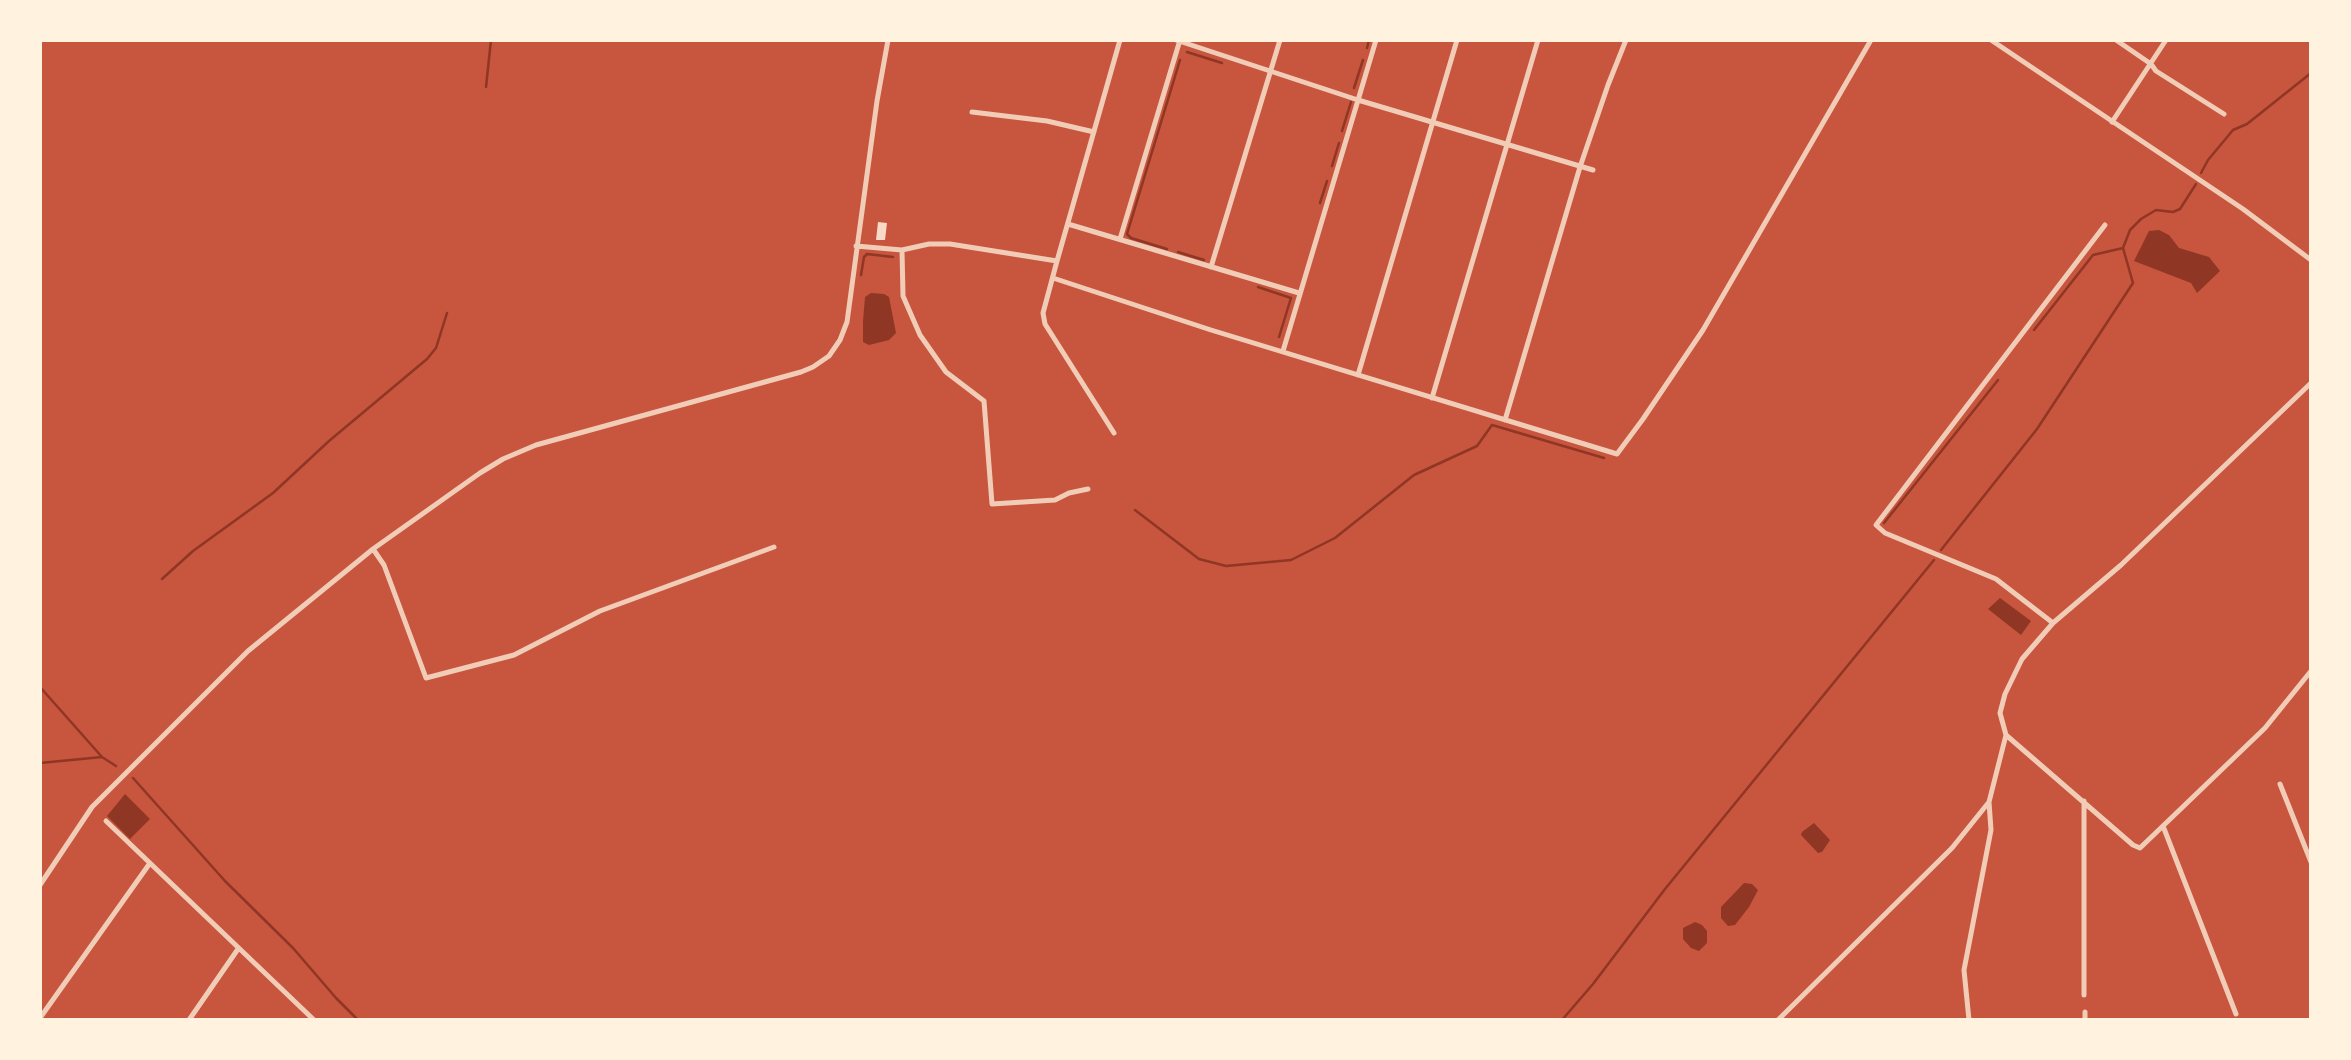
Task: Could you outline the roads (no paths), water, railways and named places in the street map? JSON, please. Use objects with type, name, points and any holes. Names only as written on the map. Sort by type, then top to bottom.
[{"type":"street","points":[[40,885],[92,807],[248,652],[373,550],[480,473],[519,451],[545,442],[801,372],[819,364],[837,346],[845,329],[888,40]]},
{"type":"street","points":[[1114,433],[1045,324],[1043,313],[1120,40]]},
{"type":"street","points":[[1211,267],[1280,40]]},
{"type":"street","points":[[1283,351],[1376,40]]},
{"type":"street","points":[[1358,375],[1457,40]]},
{"type":"street","points":[[1432,398],[1538,40]]},
{"type":"street","points":[[1505,421],[1580,167],[1626,40]]},
{"type":"street","points":[[1053,278],[1617,454],[1703,330],[1871,40]]},
{"type":"street","points":[[1991,40],[2244,209],[2311,260]]},
{"type":"street","points":[[2116,40],[2151,64],[2156,71],[2224,114]]},
{"type":"street","points":[[2112,122],[2166,40]]},
{"type":"street","points":[[1120,239],[1179,41],[1358,100],[1593,170]]},
{"type":"street","points":[[972,112],[1047,121],[1094,132]]},
{"type":"street","points":[[1068,224],[1299,293]]},
{"type":"street","points":[[2053,623],[1996,579],[1885,533],[1876,523],[2105,225]]},
{"type":"street","points":[[856,246],[902,250],[929,244],[950,244],[1057,261]]},
{"type":"street","points":[[902,250],[903,296],[920,335],[946,372],[984,401],[992,504],[1055,500],[1069,493],[1088,489]]},
{"type":"street","points":[[1969,1020],[1964,970],[1992,830],[1989,802],[2006,735],[2000,713],[2005,694],[2022,659],[2053,623],[2121,565],[2311,383]]},
{"type":"street","points":[[373,550],[384,565],[426,678],[514,655],[600,611],[774,547]]},
{"type":"street","points":[[2006,735],[2133,845],[2140,848],[2265,729],[2311,671]]},
{"type":"street","points":[[2280,784],[2311,862]]},
{"type":"street","points":[[2084,801],[2084,995]]},
{"type":"street","points":[[1778,1020],[1952,848],[1989,802]]},
{"type":"street","points":[[106,821],[314,1020]]},
{"type":"street","points":[[2163,826],[2236,1014]]},
{"type":"street","points":[[40,1018],[150,863]]},
{"type":"street","points":[[188,1020],[238,949]]},
{"type":"street","points":[[2085,1012],[2085,1020]]},
{"type":"waterway","points":[[486,87],[491,40]]},
{"type":"waterway","points":[[1367,48],[1369,40]]},
{"type":"waterway","points":[[1187,52],[1222,63]]},
{"type":"waterway","points":[[1167,249],[1131,238],[1127,234],[1180,60]]},
{"type":"waterway","points":[[1354,88],[1363,60]]},
{"type":"waterway","points":[[2201,173],[2208,160],[2233,130],[2247,124],[2311,73]]},
{"type":"waterway","points":[[1342,131],[1351,102]]},
{"type":"waterway","points":[[1332,166],[1339,143]]},
{"type":"waterway","points":[[1320,203],[1327,181]]},
{"type":"waterway","points":[[1941,550],[2037,429],[2133,283],[2123,248],[2130,230],[2156,210],[2173,212],[2180,209],[2196,184]]},
{"type":"waterway","points":[[2034,330],[2093,255],[2123,248]]},
{"type":"waterway","points":[[1178,252],[1204,260]]},
{"type":"waterway","points":[[861,275],[867,254],[893,257]]},
{"type":"waterway","points":[[1258,287],[1291,298],[1279,337]]},
{"type":"waterway","points":[[162,579],[193,551],[273,493],[329,441],[427,359],[436,348],[447,313]]},
{"type":"waterway","points":[[1884,523],[1998,380]]},
{"type":"waterway","points":[[1135,510],[1199,559],[1226,566],[1291,560],[1335,538],[1414,475],[1477,446],[1492,425],[1604,458]]},
{"type":"waterway","points":[[1562,1020],[1593,984],[1665,889],[1934,560]]},
{"type":"waterway","points":[[40,687],[102,757],[116,766]]},
{"type":"waterway","points":[[40,763],[102,757]]},
{"type":"waterway","points":[[133,778],[225,881],[293,948],[358,1020]]}]
